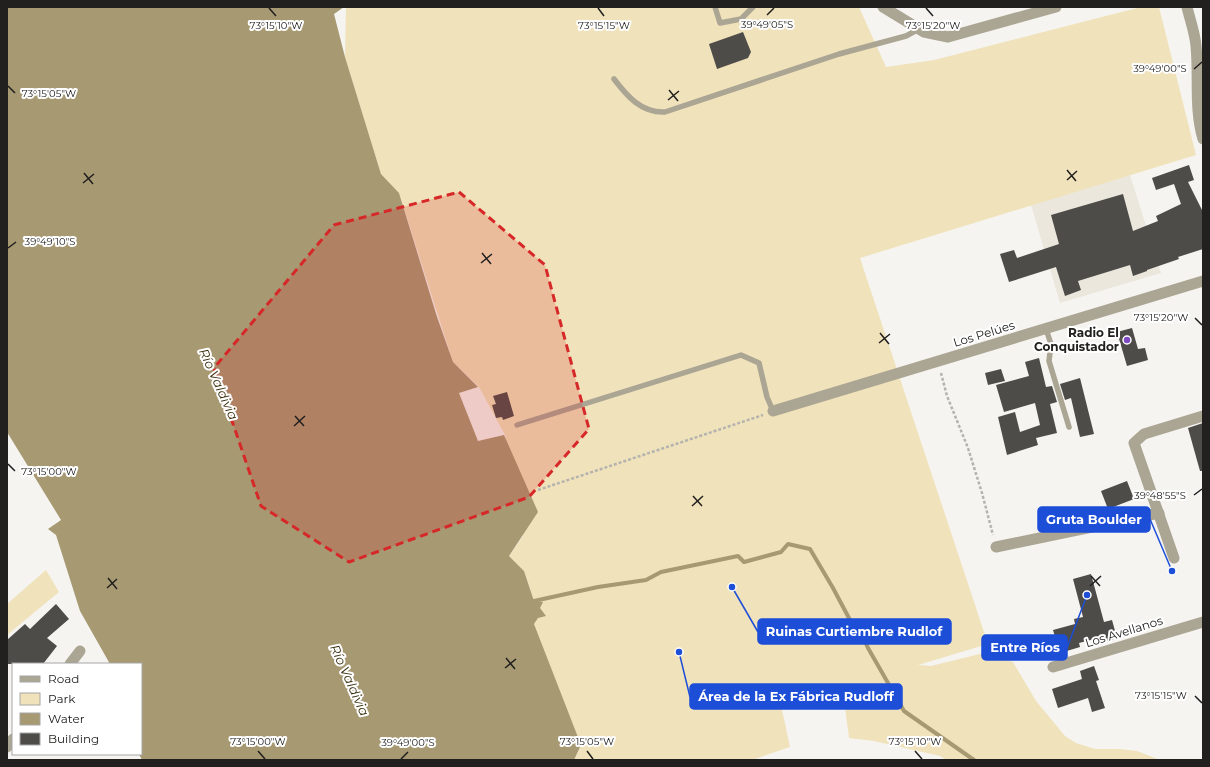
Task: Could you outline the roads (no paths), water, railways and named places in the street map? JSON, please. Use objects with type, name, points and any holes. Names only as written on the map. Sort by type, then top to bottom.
[{"type":"street","points":[[883,7],[924,32],[948,37],[1056,7]]},
{"type":"street","points":[[1187,7],[1196,46],[1196,71],[1200,128],[1203,139]]},
{"type":"street","name":"Los Pelúes","points":[[773,411],[1203,281]]},
{"type":"street","points":[[1174,558],[1134,444],[1144,434],[1203,416]]},
{"type":"street","points":[[996,547],[1159,513]]},
{"type":"street","name":"Los Avellanos","points":[[1053,667],[1203,622]]},
{"type":"street","points":[[71,663],[80,651]]},
{"type":"lane","points":[[715,7],[720,22],[741,19],[753,7]]},
{"type":"lane","points":[[614,79],[627,96],[639,105],[653,111],[665,112],[839,54],[906,36],[919,29]]},
{"type":"lane","points":[[1046,329],[1051,344],[1049,361],[1069,427]]},
{"type":"lane","points":[[517,425],[741,355],[759,363],[773,411]]},
{"type":"water","name":"Río Valdivia","points":[[7,7],[344,7],[334,14],[345,57],[381,174],[399,193],[437,317],[453,362],[478,387],[459,393],[478,441],[504,435],[538,512],[509,556],[524,571],[534,601],[543,602],[540,608],[546,616],[538,618],[534,624],[581,745],[574,760],[142,760],[140,755],[142,755],[142,663],[109,663],[80,611],[56,535],[48,529],[61,520],[7,432]]},
{"type":"waterway","points":[[534,601],[598,587],[646,580],[661,572],[738,556],[744,562],[781,552],[788,544],[810,549],[850,620],[857,623],[868,648],[904,711],[974,760]]},
{"type":"place","name":"Radio El Conquistador","points":[[1127,340]]},
{"type":"place","name":"Gruta Boulder","points":[[1172,571]]},
{"type":"place","name":"Ruinas Curtiembre Rudlof","points":[[732,587]]},
{"type":"place","name":"Entre Ríos","points":[[1087,595]]},
{"type":"place","name":"Área de la Ex Fábrica Rudloff","points":[[679,652]]}]
